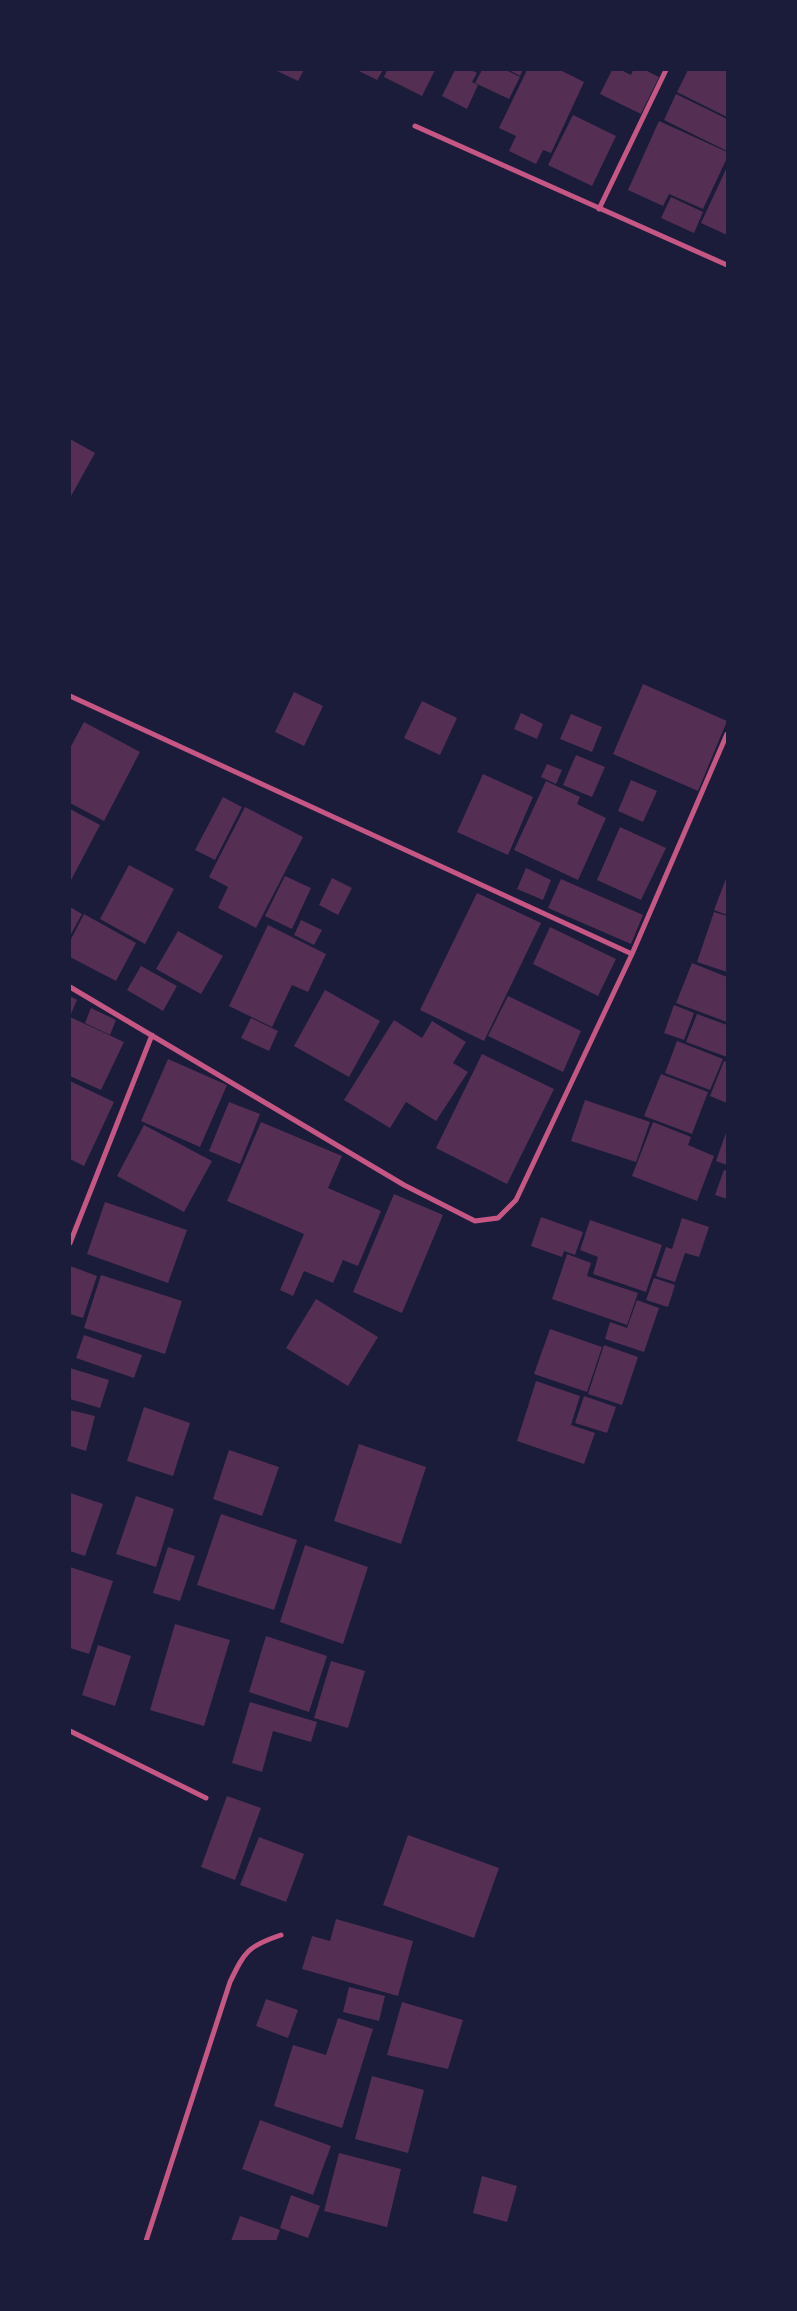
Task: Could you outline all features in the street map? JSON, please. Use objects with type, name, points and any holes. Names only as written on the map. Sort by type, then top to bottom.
[{"type":"street","points":[[598,209],[666,70]]},
{"type":"street","points":[[415,126],[727,265]]},
{"type":"street","points":[[70,696],[632,954]]},
{"type":"street","points":[[70,988],[404,1184],[475,1221],[498,1218],[516,1200],[632,954],[727,734]]},
{"type":"street","points":[[70,1243],[152,1036]]},
{"type":"street","points":[[70,1731],[206,1798]]},
{"type":"street","points":[[146,2241],[230,1982],[241,1958],[256,1943],[281,1935]]},
{"type":"building","points":[[275,70],[304,70],[298,81]]},
{"type":"building","points":[[357,70],[383,70],[377,80]]},
{"type":"building","points":[[387,70],[435,70],[422,96],[384,77]]},
{"type":"building","points":[[455,70],[471,70],[477,73],[472,82],[478,85],[467,109],[442,96]]},
{"type":"building","points":[[482,70],[506,70],[520,77],[509,99],[475,83]]},
{"type":"building","points":[[509,70],[523,70],[520,76]]},
{"type":"building","points":[[527,70],[560,70],[584,82],[551,153],[543,150],[536,164],[509,151],[516,136],[499,128]]},
{"type":"building","points":[[612,70],[621,70],[631,75],[633,70],[645,70],[659,77],[641,114],[600,94]]},
{"type":"building","points":[[688,70],[727,70],[727,117],[677,92]]},
{"type":"building","points":[[676,94],[727,119],[727,151],[664,120]]},
{"type":"building","points":[[573,115],[616,136],[592,186],[548,165]]},
{"type":"building","points":[[659,121],[727,152],[727,158],[703,209],[669,194],[663,206],[628,190]]},
{"type":"building","points":[[727,167],[727,235],[701,223]]},
{"type":"building","points":[[671,197],[703,212],[694,233],[661,218]]},
{"type":"building","points":[[70,439],[95,453],[70,498]]},
{"type":"building","points":[[643,684],[727,721],[698,791],[613,754]]},
{"type":"building","points":[[294,692],[323,706],[304,746],[275,732]]},
{"type":"building","points":[[422,701],[457,718],[440,755],[404,738]]},
{"type":"building","points":[[521,713],[543,724],[537,739],[514,729]]},
{"type":"building","points":[[571,714],[602,727],[592,752],[560,739]]},
{"type":"building","points":[[84,722],[140,752],[104,821],[70,803],[70,748]]},
{"type":"building","points":[[576,755],[605,767],[592,797],[563,785]]},
{"type":"building","points":[[547,764],[562,770],[556,784],[541,777]]},
{"type":"building","points":[[483,774],[533,797],[508,855],[457,832]]},
{"type":"building","points":[[631,780],[657,791],[643,822],[618,811]]},
{"type":"building","points":[[546,781],[580,797],[577,804],[606,818],[578,880],[514,850]]},
{"type":"building","points":[[223,797],[242,807],[215,860],[195,850]]},
{"type":"building","points":[[245,807],[303,837],[256,928],[218,908],[228,887],[209,877]]},
{"type":"building","points":[[70,809],[100,825],[70,882]]},
{"type":"building","points":[[620,827],[666,848],[641,900],[597,880]]},
{"type":"building","points":[[129,865],[174,889],[145,944],[100,919]]},
{"type":"building","points":[[526,868],[551,880],[543,900],[517,889]]},
{"type":"building","points":[[285,876],[311,888],[292,929],[265,916]]},
{"type":"building","points":[[727,876],[727,915],[714,910]]},
{"type":"building","points":[[332,878],[352,888],[338,915],[319,905]]},
{"type":"building","points":[[561,879],[643,915],[631,944],[548,908]]},
{"type":"building","points":[[477,893],[541,923],[484,1041],[420,1010]]},
{"type":"building","points":[[70,907],[82,914],[70,936]]},
{"type":"building","points":[[714,912],[727,916],[727,972],[697,962]]},
{"type":"building","points":[[84,914],[136,943],[116,981],[70,957],[70,941]]},
{"type":"building","points":[[301,920],[322,930],[314,945],[294,935]]},
{"type":"building","points":[[268,925],[326,954],[308,992],[292,985],[272,1027],[229,1006]]},
{"type":"building","points":[[550,927],[616,959],[598,996],[533,964]]},
{"type":"building","points":[[178,931],[223,956],[201,994],[156,969]]},
{"type":"building","points":[[692,963],[727,977],[727,1022],[676,1003]]},
{"type":"building","points":[[141,966],[177,986],[163,1011],[127,990]]},
{"type":"building","points":[[325,990],[380,1021],[349,1077],[294,1046]]},
{"type":"building","points":[[70,996],[77,1000],[70,1016]]},
{"type":"building","points":[[508,996],[581,1031],[563,1072],[488,1036]]},
{"type":"building","points":[[674,1005],[694,1013],[684,1040],[664,1033]]},
{"type":"building","points":[[91,1008],[116,1020],[110,1035],[85,1023]]},
{"type":"building","points":[[697,1014],[727,1025],[727,1057],[686,1042]]},
{"type":"building","points":[[70,1017],[124,1042],[101,1090],[70,1076]]},
{"type":"building","points":[[251,1018],[278,1031],[269,1051],[241,1038]]},
{"type":"building","points":[[394,1020],[422,1038],[432,1021],[466,1042],[453,1063],[468,1072],[436,1121],[406,1102],[390,1128],[344,1100]]},
{"type":"building","points":[[677,1041],[723,1059],[710,1090],[665,1073]]},
{"type":"building","points":[[482,1054],[554,1089],[507,1184],[436,1148]]},
{"type":"building","points":[[168,1059],[227,1085],[200,1147],[141,1121]]},
{"type":"building","points":[[724,1061],[727,1062],[727,1103],[710,1096]]},
{"type":"building","points":[[661,1074],[708,1092],[692,1134],[644,1116]]},
{"type":"building","points":[[70,1081],[114,1102],[84,1166],[70,1159]]},
{"type":"building","points":[[585,1100],[650,1122],[636,1162],[571,1141]]},
{"type":"building","points":[[229,1102],[260,1114],[240,1164],[209,1151]]},
{"type":"building","points":[[261,1122],[342,1156],[328,1188],[381,1211],[358,1266],[343,1260],[333,1283],[304,1271],[293,1296],[280,1290],[304,1234],[227,1201]]},
{"type":"building","points":[[653,1122],[691,1137],[688,1145],[714,1156],[697,1201],[632,1176]]},
{"type":"building","points":[[144,1125],[212,1161],[184,1212],[117,1176]]},
{"type":"building","points":[[727,1130],[727,1165],[716,1161]]},
{"type":"building","points":[[724,1170],[727,1171],[727,1199],[715,1195]]},
{"type":"building","points":[[394,1194],[443,1215],[402,1313],[353,1292]]},
{"type":"building","points":[[105,1202],[187,1230],[168,1283],[87,1254]]},
{"type":"building","points":[[541,1217],[583,1232],[575,1255],[564,1251],[562,1257],[531,1246]]},
{"type":"building","points":[[682,1218],[709,1227],[699,1257],[685,1253],[675,1282],[656,1276],[666,1247],[672,1249]]},
{"type":"building","points":[[590,1220],[662,1245],[646,1292],[593,1274],[598,1257],[580,1250]]},
{"type":"building","points":[[567,1254],[591,1263],[587,1276],[638,1293],[627,1325],[552,1299]]},
{"type":"building","points":[[70,1266],[97,1276],[83,1318],[70,1314]]},
{"type":"building","points":[[101,1275],[182,1301],[165,1354],[84,1328]]},
{"type":"building","points":[[654,1278],[675,1285],[668,1307],[646,1300]]},
{"type":"building","points":[[316,1299],[378,1337],[348,1386],[286,1348]]},
{"type":"building","points":[[637,1300],[659,1308],[644,1352],[605,1339],[610,1322],[627,1328]]},
{"type":"building","points":[[550,1329],[602,1347],[587,1392],[534,1374]]},
{"type":"building","points":[[84,1335],[142,1355],[134,1378],[76,1358]]},
{"type":"building","points":[[604,1345],[638,1357],[622,1405],[588,1394]]},
{"type":"building","points":[[70,1368],[109,1380],[100,1408],[70,1399]]},
{"type":"building","points":[[536,1381],[580,1396],[571,1425],[595,1433],[584,1464],[517,1441]]},
{"type":"building","points":[[584,1396],[616,1407],[607,1433],[575,1423]]},
{"type":"building","points":[[144,1407],[190,1423],[173,1476],[127,1461]]},
{"type":"building","points":[[70,1410],[95,1416],[86,1451],[70,1446]]},
{"type":"building","points":[[359,1444],[426,1467],[401,1544],[334,1521]]},
{"type":"building","points":[[229,1450],[279,1467],[262,1516],[213,1499]]},
{"type":"building","points":[[70,1493],[103,1504],[85,1556],[70,1551]]},
{"type":"building","points":[[136,1496],[174,1509],[156,1567],[116,1554]]},
{"type":"building","points":[[221,1514],[297,1540],[274,1610],[197,1585]]},
{"type":"building","points":[[305,1545],[368,1567],[343,1644],[280,1622]]},
{"type":"building","points":[[168,1547],[195,1556],[180,1601],[153,1593]]},
{"type":"building","points":[[70,1567],[113,1581],[89,1654],[70,1648]]},
{"type":"building","points":[[175,1624],[230,1640],[204,1726],[150,1710]]},
{"type":"building","points":[[266,1636],[327,1656],[309,1712],[249,1692]]},
{"type":"building","points":[[98,1645],[131,1656],[115,1706],[82,1695]]},
{"type":"building","points":[[331,1661],[365,1671],[348,1728],[314,1718]]},
{"type":"building","points":[[250,1702],[317,1722],[311,1742],[273,1731],[262,1772],[232,1763]]},
{"type":"building","points":[[227,1796],[261,1808],[235,1880],[201,1867]]},
{"type":"building","points":[[408,1835],[499,1868],[474,1938],[383,1905]]},
{"type":"building","points":[[259,1837],[304,1854],[286,1902],[240,1885]]},
{"type":"building","points":[[336,1919],[413,1941],[398,1996],[302,1969],[312,1936],[330,1941]]},
{"type":"building","points":[[349,1987],[385,1996],[379,2021],[343,2012]]},
{"type":"building","points":[[266,1999],[298,2010],[288,2038],[256,2026]]},
{"type":"building","points":[[402,2002],[463,2020],[448,2069],[387,2055]]},
{"type":"building","points":[[338,2018],[373,2029],[342,2128],[274,2106],[293,2045],[326,2055]]},
{"type":"building","points":[[372,2076],[424,2090],[408,2153],[355,2139]]},
{"type":"building","points":[[260,2120],[331,2146],[313,2195],[242,2169]]},
{"type":"building","points":[[339,2153],[401,2169],[387,2227],[324,2211]]},
{"type":"building","points":[[482,2176],[517,2186],[507,2222],[473,2213]]},
{"type":"building","points":[[291,2195],[320,2206],[308,2238],[280,2228]]},
{"type":"building","points":[[240,2216],[280,2230],[276,2241],[231,2241]]}]
